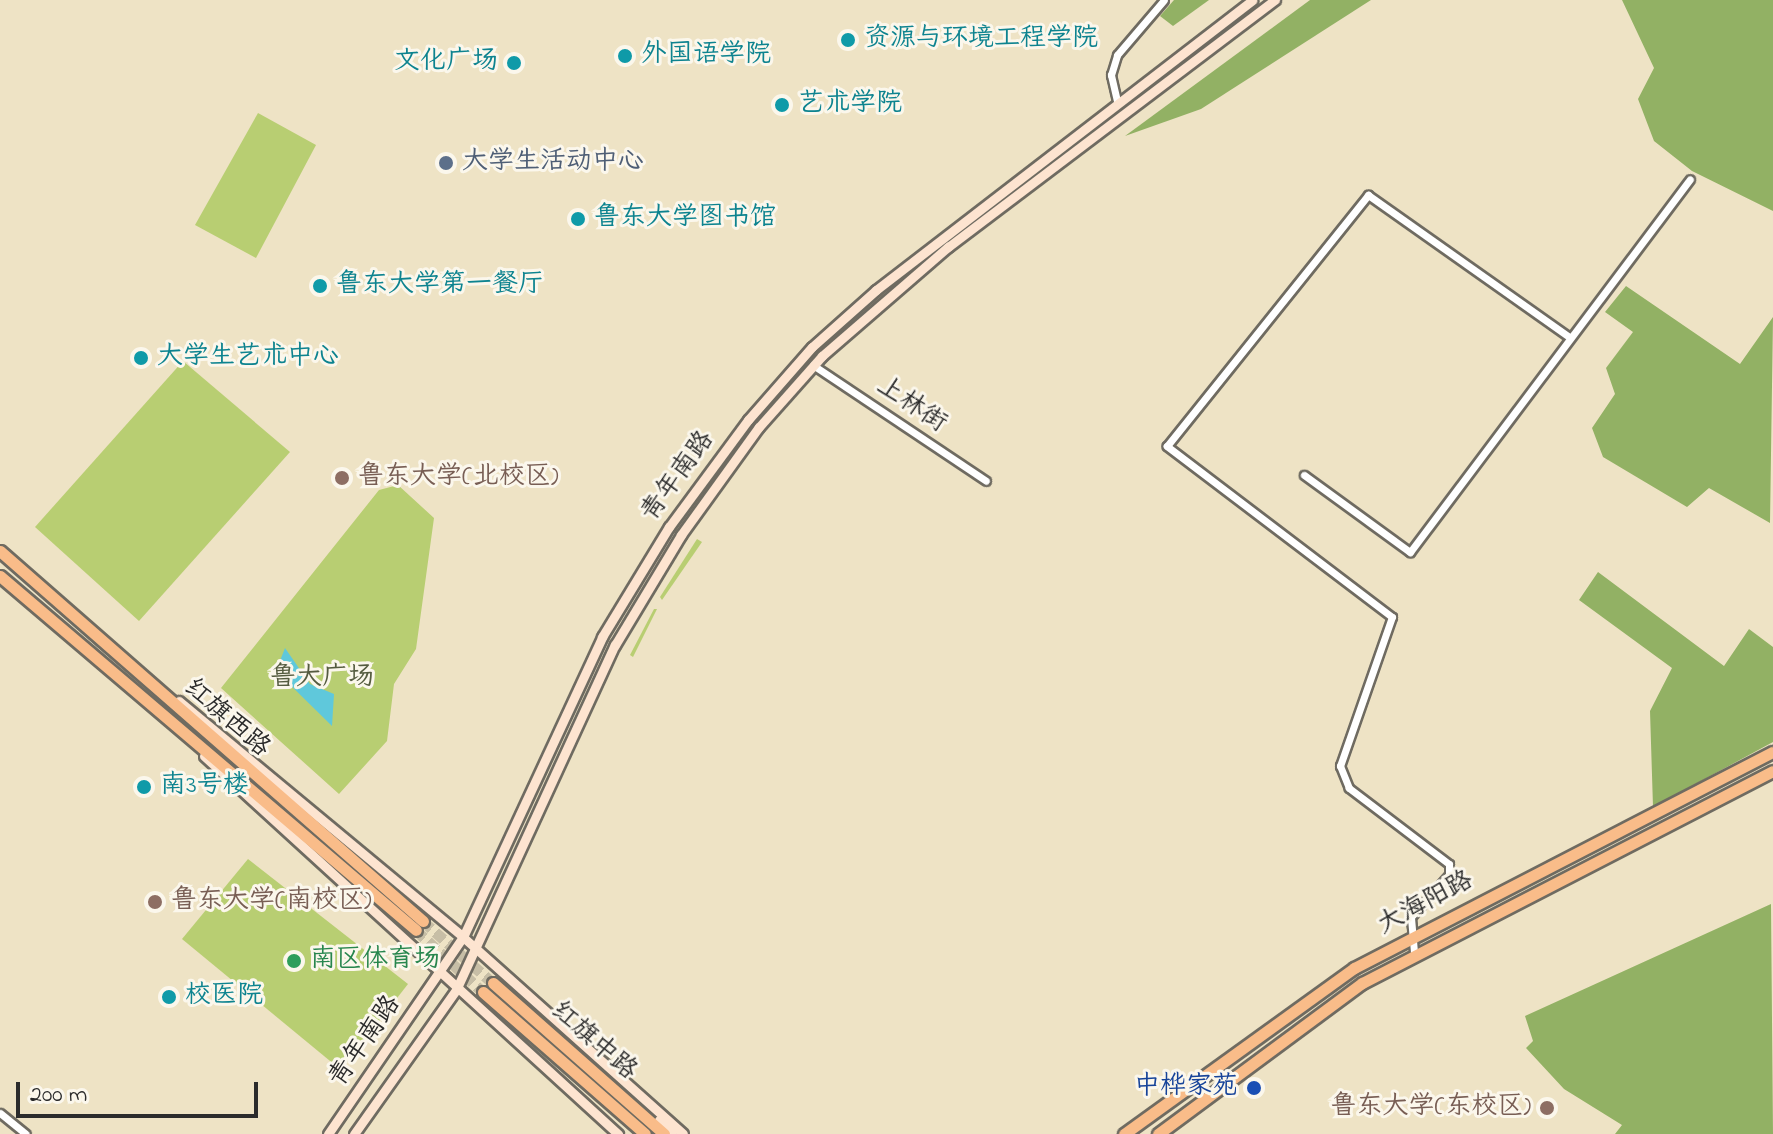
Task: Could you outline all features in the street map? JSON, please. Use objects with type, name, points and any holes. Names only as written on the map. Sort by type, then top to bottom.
[{"type":"main road","name":"青年南路","points":[[328,1134],[463,937],[602,637],[705,475],[832,327],[1117,101],[1252,0]]},
{"type":"main road","name":"青年南路","points":[[354,1134],[456,990],[477,952],[621,633],[715,483],[813,365],[948,247],[1275,0]]},
{"type":"main road","name":"红旗西路","points":[[0,551],[137,669],[420,925],[0,576]]},
{"type":"main road","points":[[137,669],[253,758],[463,937],[627,1086],[642,1111],[683,1134]]},
{"type":"main road","points":[[123,681],[439,976],[618,1134]]},
{"type":"main road","name":"大海阳路","points":[[1124,1134],[1407,937],[1773,752]]},
{"type":"main road","name":"大海阳路","points":[[1158,1134],[1414,952],[1773,771]]},
{"type":"main road","name":"红旗中路","points":[[493,983],[642,1111],[664,1134]]},
{"type":"main road","name":"红旗中路","points":[[483,992],[672,1134]]},
{"type":"main road","name":"红旗中路","points":[[642,1111],[645,1134]]},
{"type":"street","points":[[1117,101],[1111,75],[1117,55],[1164,0]]},
{"type":"street","points":[[1304,475],[1410,552],[1690,179]]},
{"type":"street","points":[[1414,952],[1407,937],[1411,917],[1449,875],[1449,864],[1349,788],[1340,766],[1392,617],[1167,446],[1368,195],[1569,337]]},
{"type":"street","name":"上林街","points":[[813,365],[986,481]]},
{"type":"street","points":[[0,1113],[26,1134]]},
{"type":"green space","points":[[1174,0],[1209,0],[1173,26],[1160,16]]},
{"type":"green space","points":[[1310,0],[1371,0],[1201,109],[1125,136]]},
{"type":"green space","points":[[1622,0],[1773,0],[1773,211],[1692,171],[1654,141],[1638,99],[1654,68]]},
{"type":"green space","points":[[258,113],[316,145],[256,258],[195,225]]},
{"type":"green space","points":[[1626,286],[1740,364],[1773,317],[1770,523],[1709,488],[1687,507],[1603,457],[1592,428],[1615,394],[1606,368],[1633,332],[1605,312]]},
{"type":"green space","points":[[183,361],[290,452],[139,621],[35,527]]},
{"type":"green space","name":"鲁大广场","points":[[398,485],[434,518],[416,649],[394,684],[387,741],[339,794],[221,688],[379,490]]},
{"type":"green space","points":[[697,539],[702,542],[662,600],[660,597]]},
{"type":"green space","points":[[1598,572],[1724,666],[1749,629],[1773,647],[1773,742],[1653,807],[1650,711],[1672,668],[1579,600]]},
{"type":"green space","points":[[654,609],[657,609],[633,657],[630,655]]},
{"type":"green space","name":"南区体育场","points":[[248,859],[408,984],[341,1070],[182,939]]},
{"type":"green space","points":[[1771,904],[1773,1134],[1615,1134],[1622,1125],[1564,1089],[1526,1048],[1533,1041],[1525,1016]]},
{"type":"water","points":[[285,648],[310,684],[334,694],[332,726],[276,671]]},
{"type":"tunnel","points":[[423,921],[493,983]]},
{"type":"tunnel","points":[[416,930],[483,992]]},
{"type":"place","name":"资源与环境工程学院","points":[[848,40]]},
{"type":"place","name":"外国语学院","points":[[625,56]]},
{"type":"place","name":"文化广场","points":[[514,63]]},
{"type":"place","name":"艺术学院","points":[[782,105]]},
{"type":"place","name":"大学生活动中心","points":[[446,163]]},
{"type":"place","name":"鲁东大学图书馆","points":[[578,219]]},
{"type":"place","name":"鲁东大学第一餐厅","points":[[320,286]]},
{"type":"place","name":"大学生艺术中心","points":[[141,358]]},
{"type":"place","name":"鲁东大学(北校区)","points":[[342,478]]},
{"type":"place","name":"南3号楼","points":[[144,787]]},
{"type":"place","name":"鲁东大学(南校区)","points":[[155,902]]},
{"type":"place","name":"南区体育场","points":[[294,961]]},
{"type":"place","name":"校医院","points":[[169,997]]},
{"type":"place","name":"中桦家苑","points":[[1254,1088]]},
{"type":"place","name":"鲁东大学(东校区)","points":[[1547,1108]]}]
